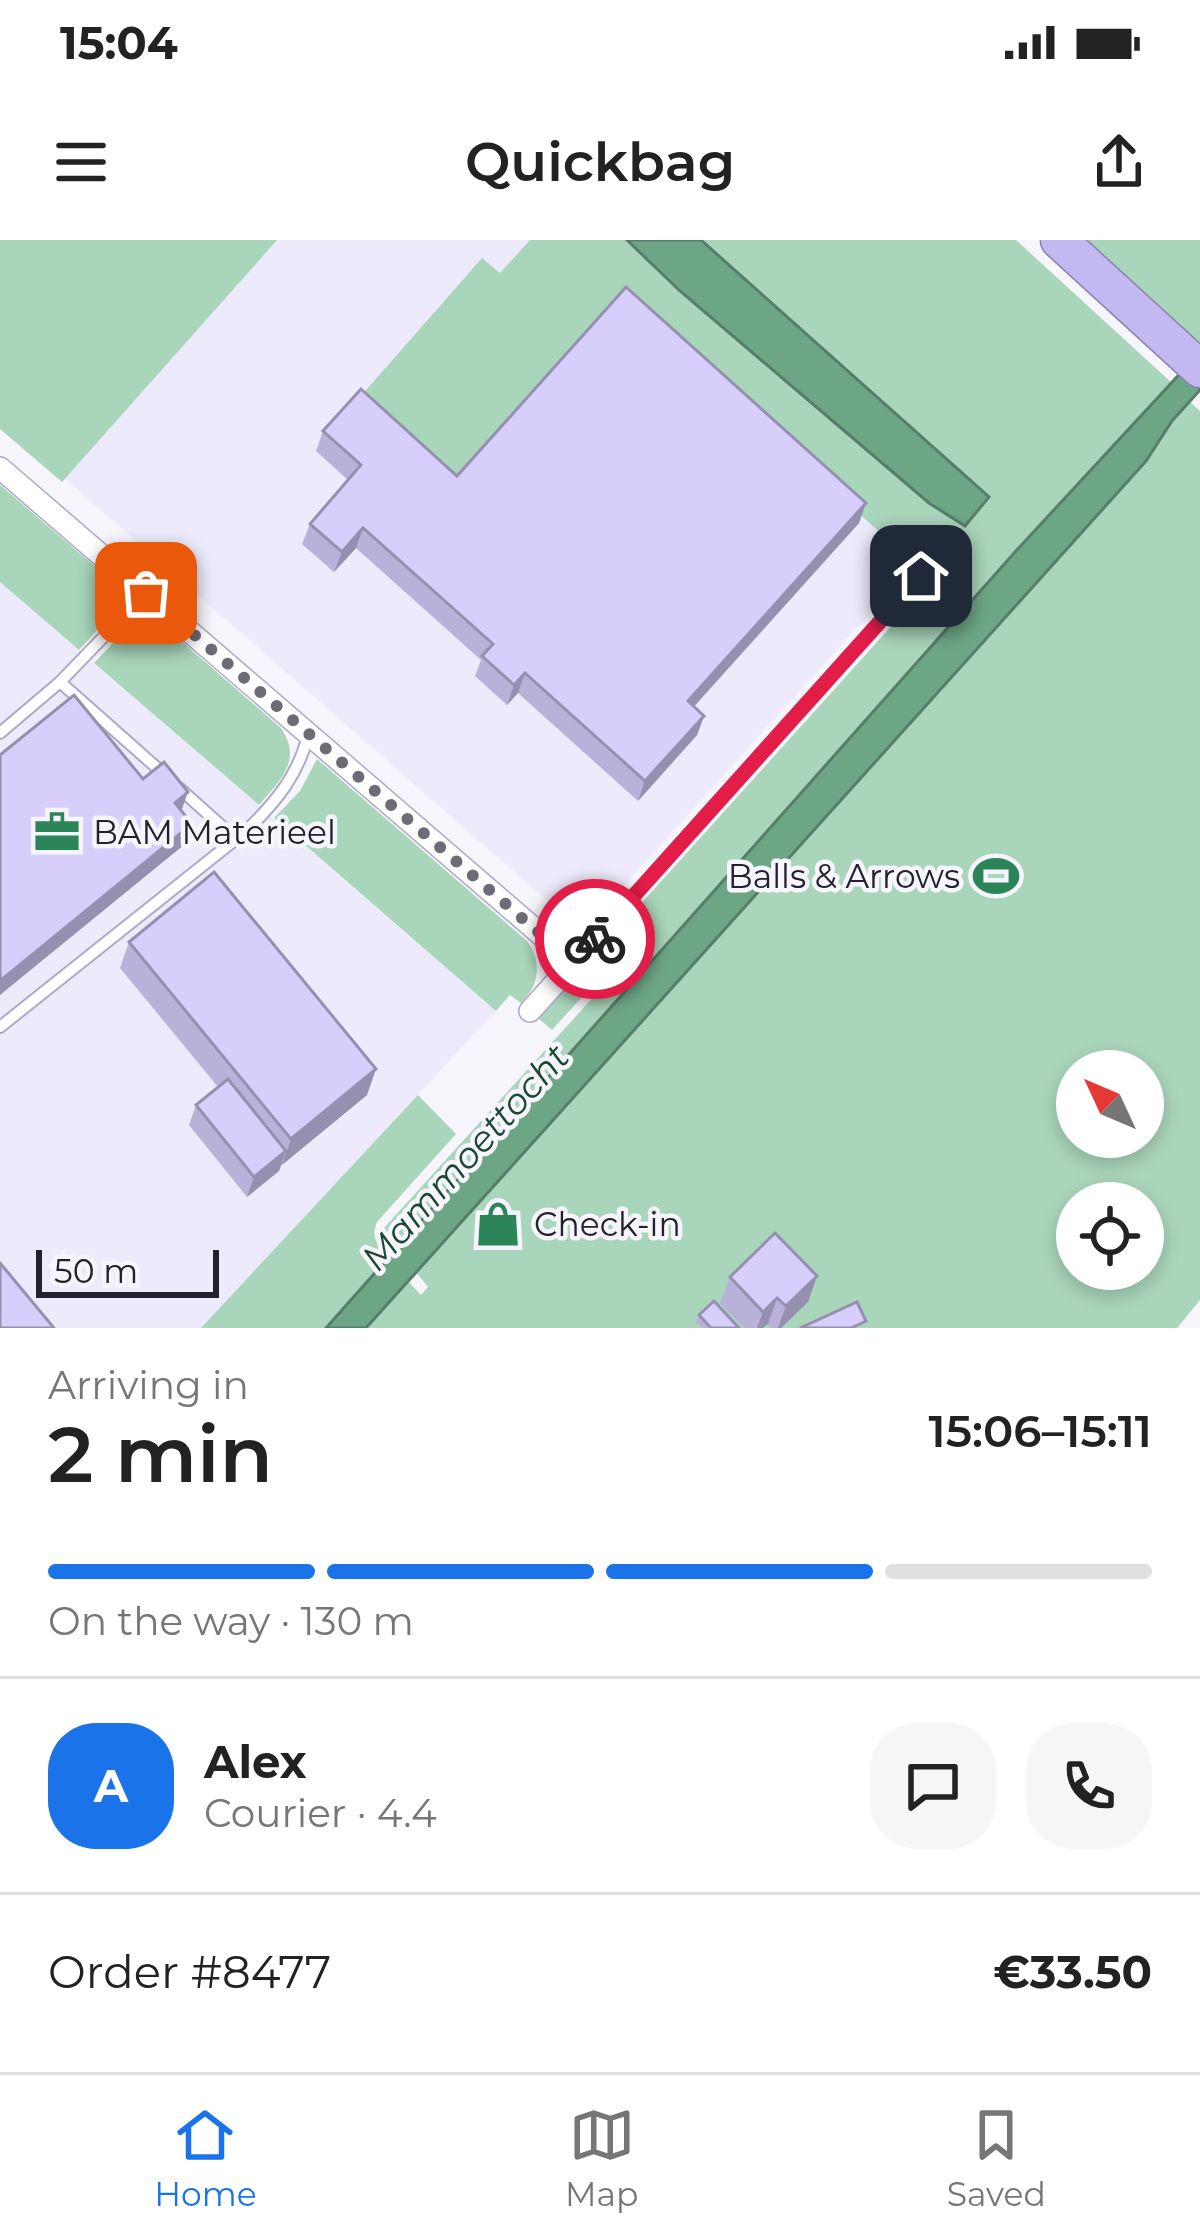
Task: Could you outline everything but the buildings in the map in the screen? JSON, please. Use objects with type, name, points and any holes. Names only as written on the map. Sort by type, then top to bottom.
[{"type":"highway","points":[[1059,240],[1192,362]]},
{"type":"street","points":[[0,468],[574,963]]},
{"type":"street","points":[[530,1011],[612,920]]},
{"type":"lane","points":[[612,920],[921,576]]},
{"type":"lane","points":[[0,733],[60,682],[146,593]]},
{"type":"lane","points":[[60,682],[236,838]]},
{"type":"lane","points":[[0,1027],[266,812],[303,758],[309,732]]},
{"type":"shaded area","points":[[0,240],[277,240],[62,482],[0,429]]},
{"type":"shaded area","points":[[266,240],[580,240],[926,551],[601,911],[593,905],[575,925],[57,472]]},
{"type":"shaded area","points":[[530,240],[627,240],[680,291],[929,503],[964,525],[989,496],[701,240],[1016,240],[1173,384],[1015,552],[397,1248],[384,1228],[607,982],[612,965],[601,948],[933,580],[618,297],[452,481],[360,397],[482,258],[500,273]]},
{"type":"shaded area","points":[[627,240],[701,240],[989,497],[965,526],[929,503],[680,291]]},
{"type":"shaded area","points":[[1082,240],[1200,240],[1200,344]]},
{"type":"shaded area","points":[[1200,352],[1200,390],[1146,461],[366,1328],[326,1328],[1015,552]]},
{"type":"shaded area","name":"Balls & Arrows","points":[[1190,402],[1200,411],[1200,1300],[1177,1328],[366,1328],[408,1281],[421,1295],[428,1287],[416,1272],[1146,461]]},
{"type":"shaded area","points":[[0,485],[104,574],[109,598],[106,616],[79,650],[0,582]]},
{"type":"shaded area","name":"BAM Materieel","points":[[0,582],[496,1011],[201,1328],[0,1328]]},
{"type":"shaded area","points":[[145,628],[173,634],[281,728],[289,760],[259,805],[94,663],[118,638]]},
{"type":"shaded area","points":[[317,759],[527,941],[537,973],[521,1003],[510,995],[496,1011],[274,818],[300,791]]},
{"type":"shaded area","points":[[592,957],[602,965],[600,977],[552,1030],[538,1018]]},
{"type":"shaded area","points":[[418,1095],[456,1134],[377,1222],[375,1237],[388,1257],[326,1328],[201,1328]]},
{"type":"way so far","points":[[146,593],[574,963],[595,939]]},
{"type":"place","name":"BAM Materieel","points":[[57,832]]},
{"type":"place","name":"Balls & Arrows","points":[[996,876]]},
{"type":"place","name":"Check-in","points":[[498,1224]]},
{"type":"route","points":[[595,939],[921,576]]},
{"type":"water label","name":"Mammoettocht","points":[[465,1157]]}]
